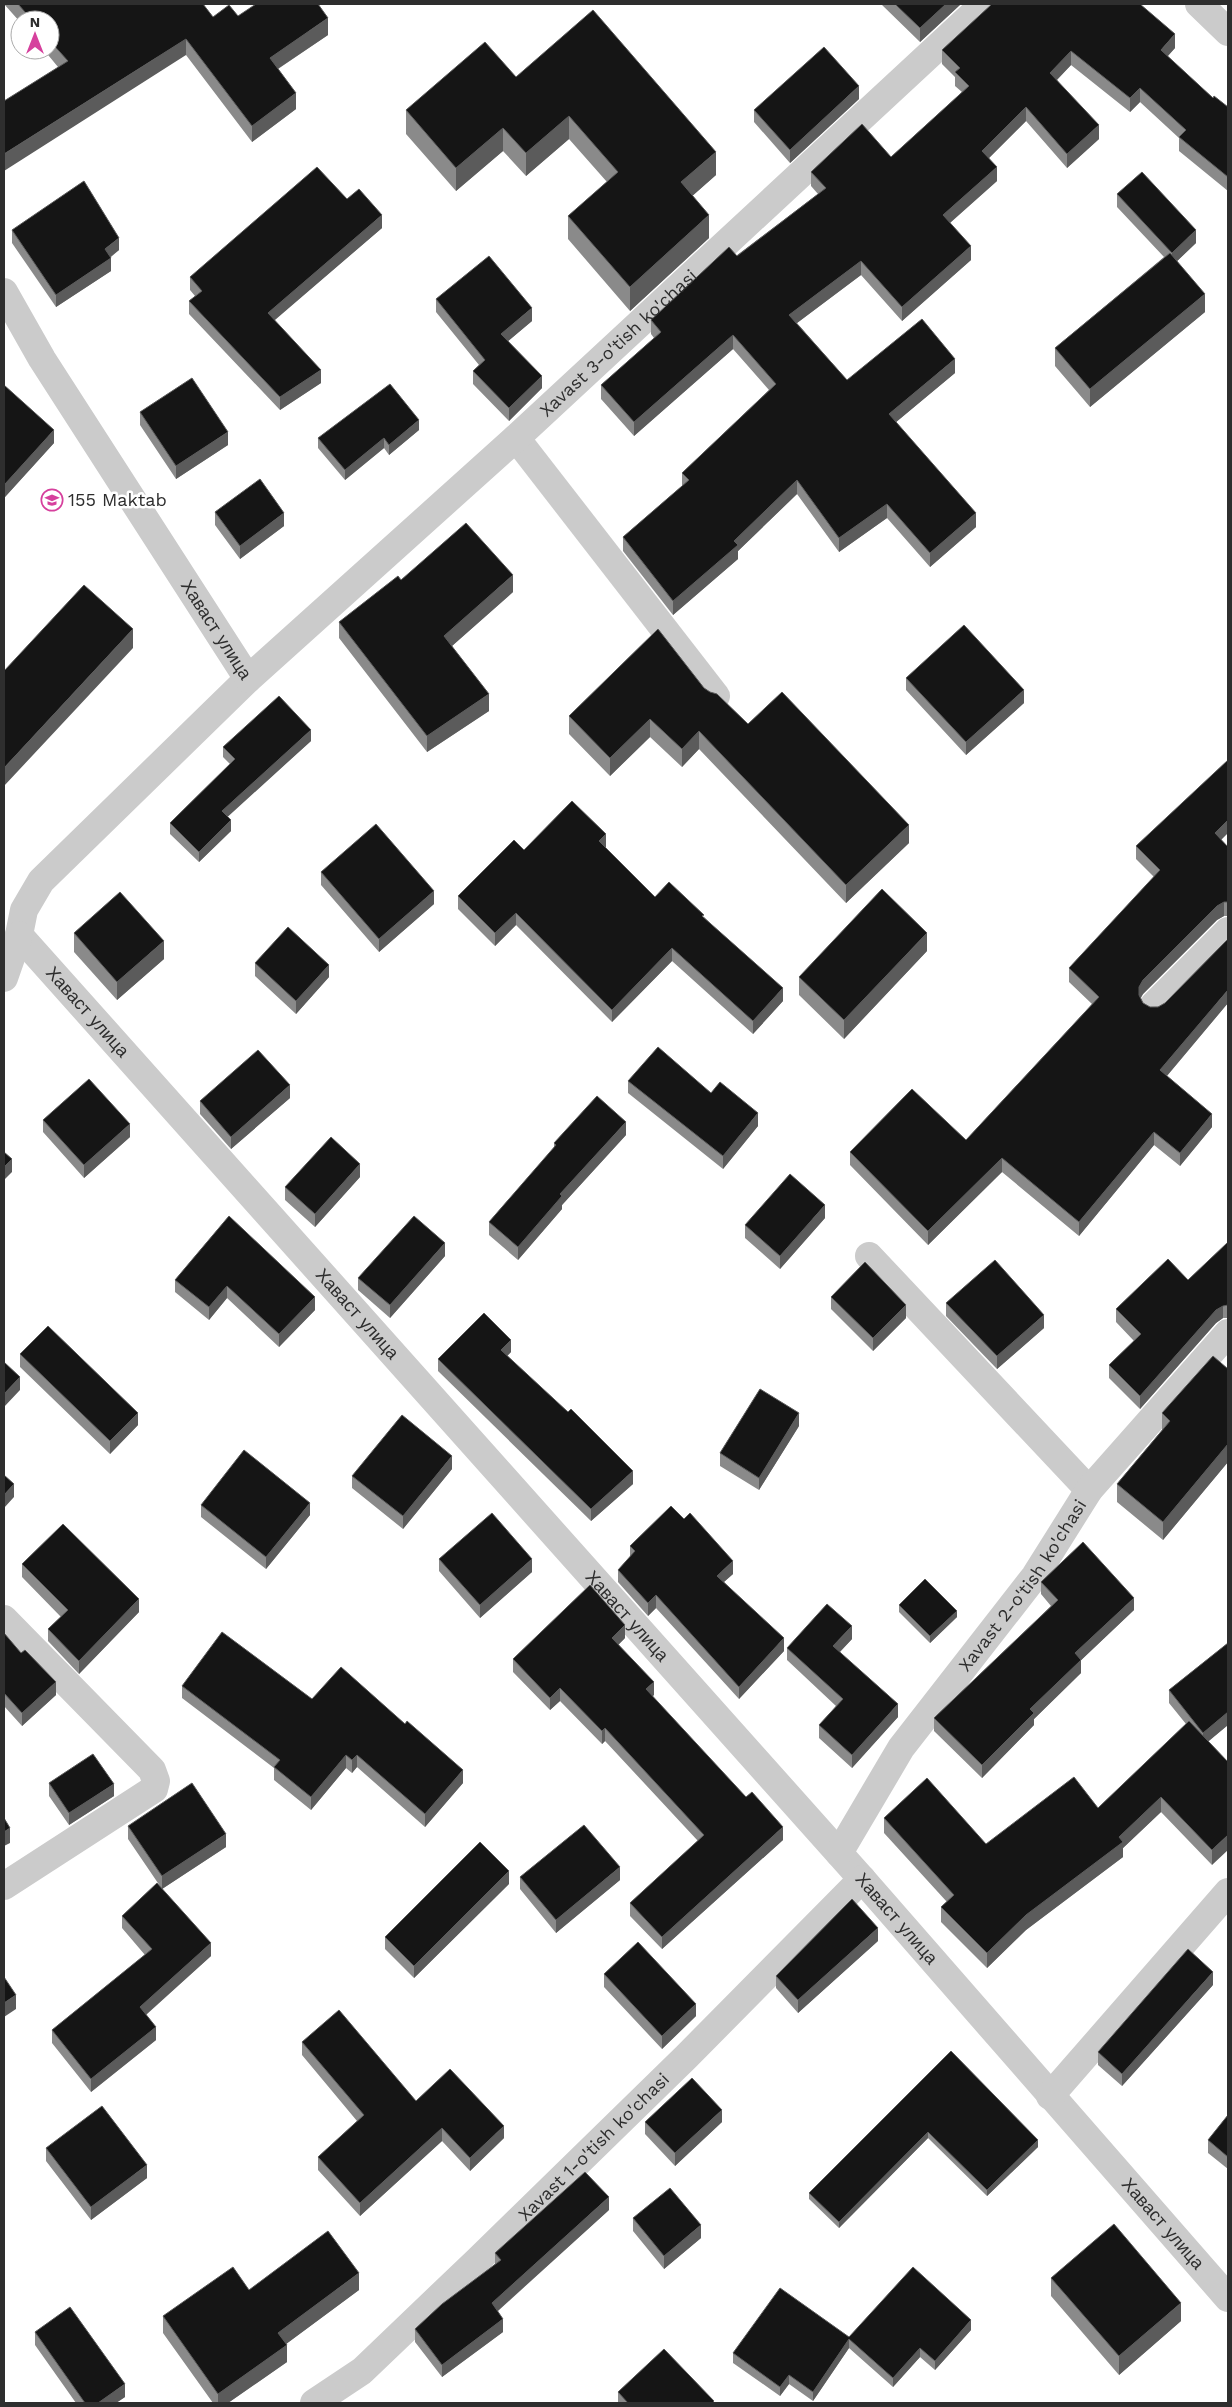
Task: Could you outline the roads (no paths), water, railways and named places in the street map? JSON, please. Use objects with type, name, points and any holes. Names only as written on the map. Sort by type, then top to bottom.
[{"type":"street","name":"Xavast 3-o'tish ko'chasi","points":[[248,679],[516,438],[984,4]]},
{"type":"street","points":[[1199,4],[1228,32]]},
{"type":"street","name":"Хаваст улица","points":[[4,292],[42,359],[248,679],[41,881],[24,910],[19,935],[862,1878],[1228,2298]]},
{"type":"street","points":[[516,438],[716,696]]},
{"type":"street","points":[[1154,1005],[1228,931]]},
{"type":"street","points":[[4,978],[19,935]]},
{"type":"street","points":[[869,1256],[1089,1490]]},
{"type":"street","name":"Xavast 2-o'tish ko'chasi","points":[[838,1853],[901,1748],[1035,1576],[1089,1490],[1228,1333]]},
{"type":"street","points":[[4,1619],[152,1770],[156,1781],[154,1789],[4,1886]]},
{"type":"street","name":"Xavast 1-o'tish ko'chasi","points":[[314,2403],[362,2371],[478,2260],[686,2057],[862,1878]]},
{"type":"street","points":[[1050,2096],[1228,1892]]},
{"type":"place","name":"155 Maktab","points":[[52,500]]}]
